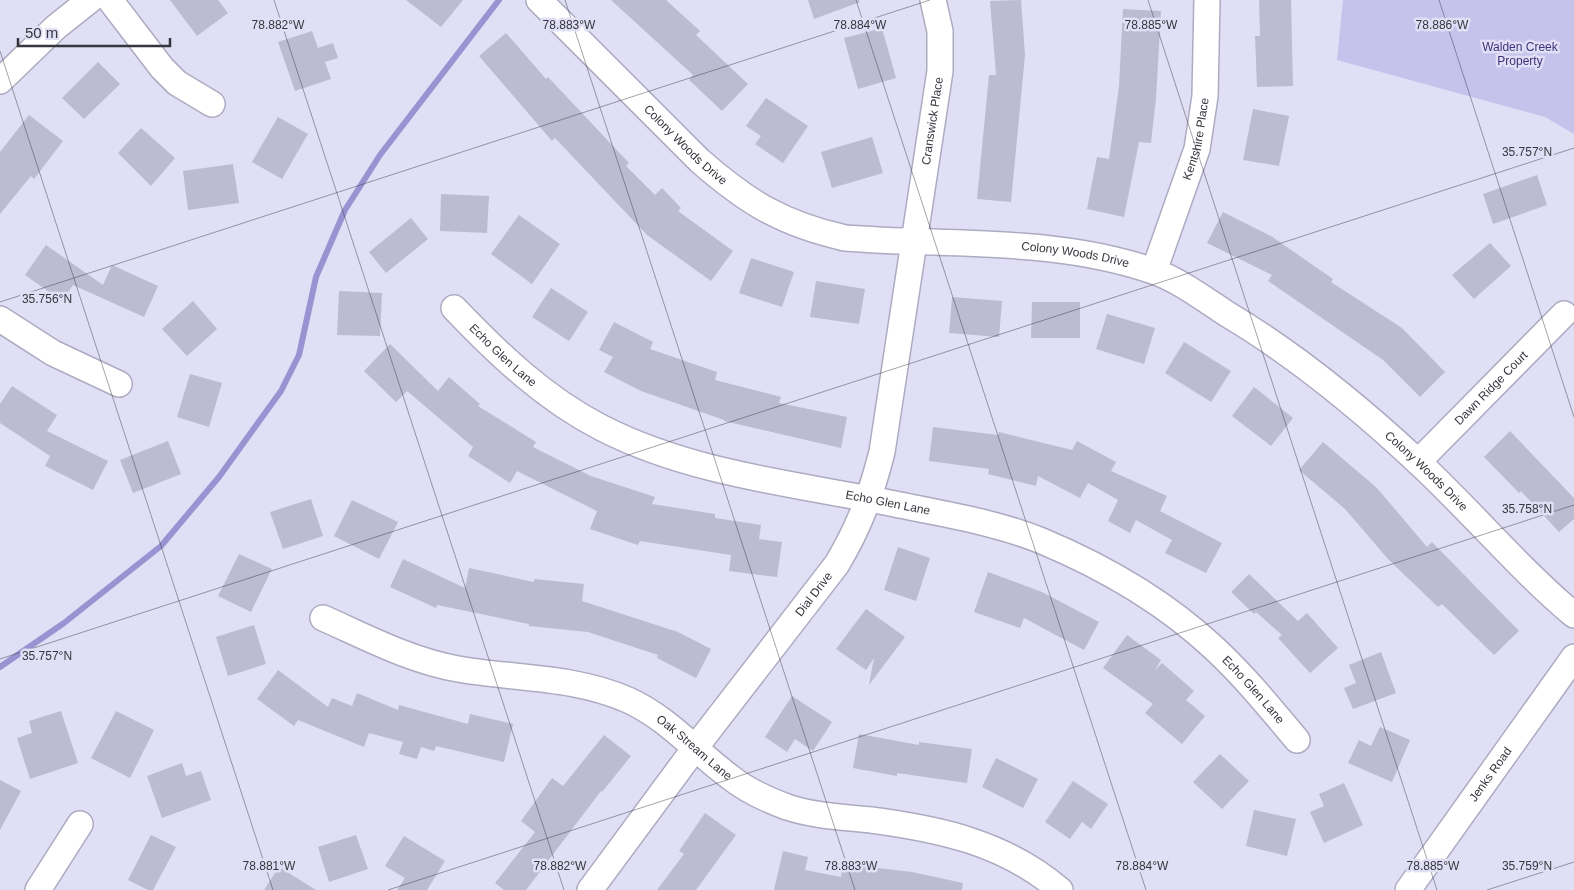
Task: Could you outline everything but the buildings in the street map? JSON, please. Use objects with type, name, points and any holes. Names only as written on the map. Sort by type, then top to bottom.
[{"type":"street","points":[[0,81],[56,27],[90,0]]},
{"type":"street","points":[[110,0],[162,68],[177,83],[212,104]]},
{"type":"street","name":"Colony Woods Drive","points":[[539,0],[700,161],[749,201],[771,214],[816,232],[846,238],[1057,250],[1154,271],[1253,329],[1341,394],[1418,462],[1574,615]]},
{"type":"street","name":"Cranswick Place","points":[[915,242],[940,71],[940,31],[933,0]]},
{"type":"street","name":"Kentshire Place","points":[[1154,271],[1190,174],[1200,133],[1205,96],[1207,0]]},
{"type":"street","name":"Dial Drive","points":[[590,890],[695,748],[837,564],[853,538],[870,499],[882,452],[915,242]]},
{"type":"street","name":"Echo Glen Lane","points":[[454,308],[481,336],[543,390],[593,423],[652,450],[727,471],[983,523],[1040,540],[1102,570],[1164,608],[1216,649],[1238,671],[1297,740]]},
{"type":"street","name":"Dawn Ridge Court","points":[[1418,462],[1564,314]]},
{"type":"street","points":[[0,319],[28,339],[119,384]]},
{"type":"street","name":"Oak Stream Lane","points":[[323,618],[433,664],[459,670],[521,676],[602,690],[647,710],[667,724],[731,778],[786,806],[806,812],[886,822],[958,835],[987,846],[1021,863],[1060,890]]},
{"type":"street","name":"Jenks Road","points":[[1408,890],[1574,657]]},
{"type":"street","points":[[38,890],[80,824]]},
{"type":"green space","name":"Walden Creek Property","points":[[1343,0],[1574,0],[1574,134],[1545,117],[1337,60]]},
{"type":"waterway","points":[[0,667],[64,623],[161,546],[219,477],[281,391],[299,355],[316,277],[345,210],[380,155],[499,0]]}]
